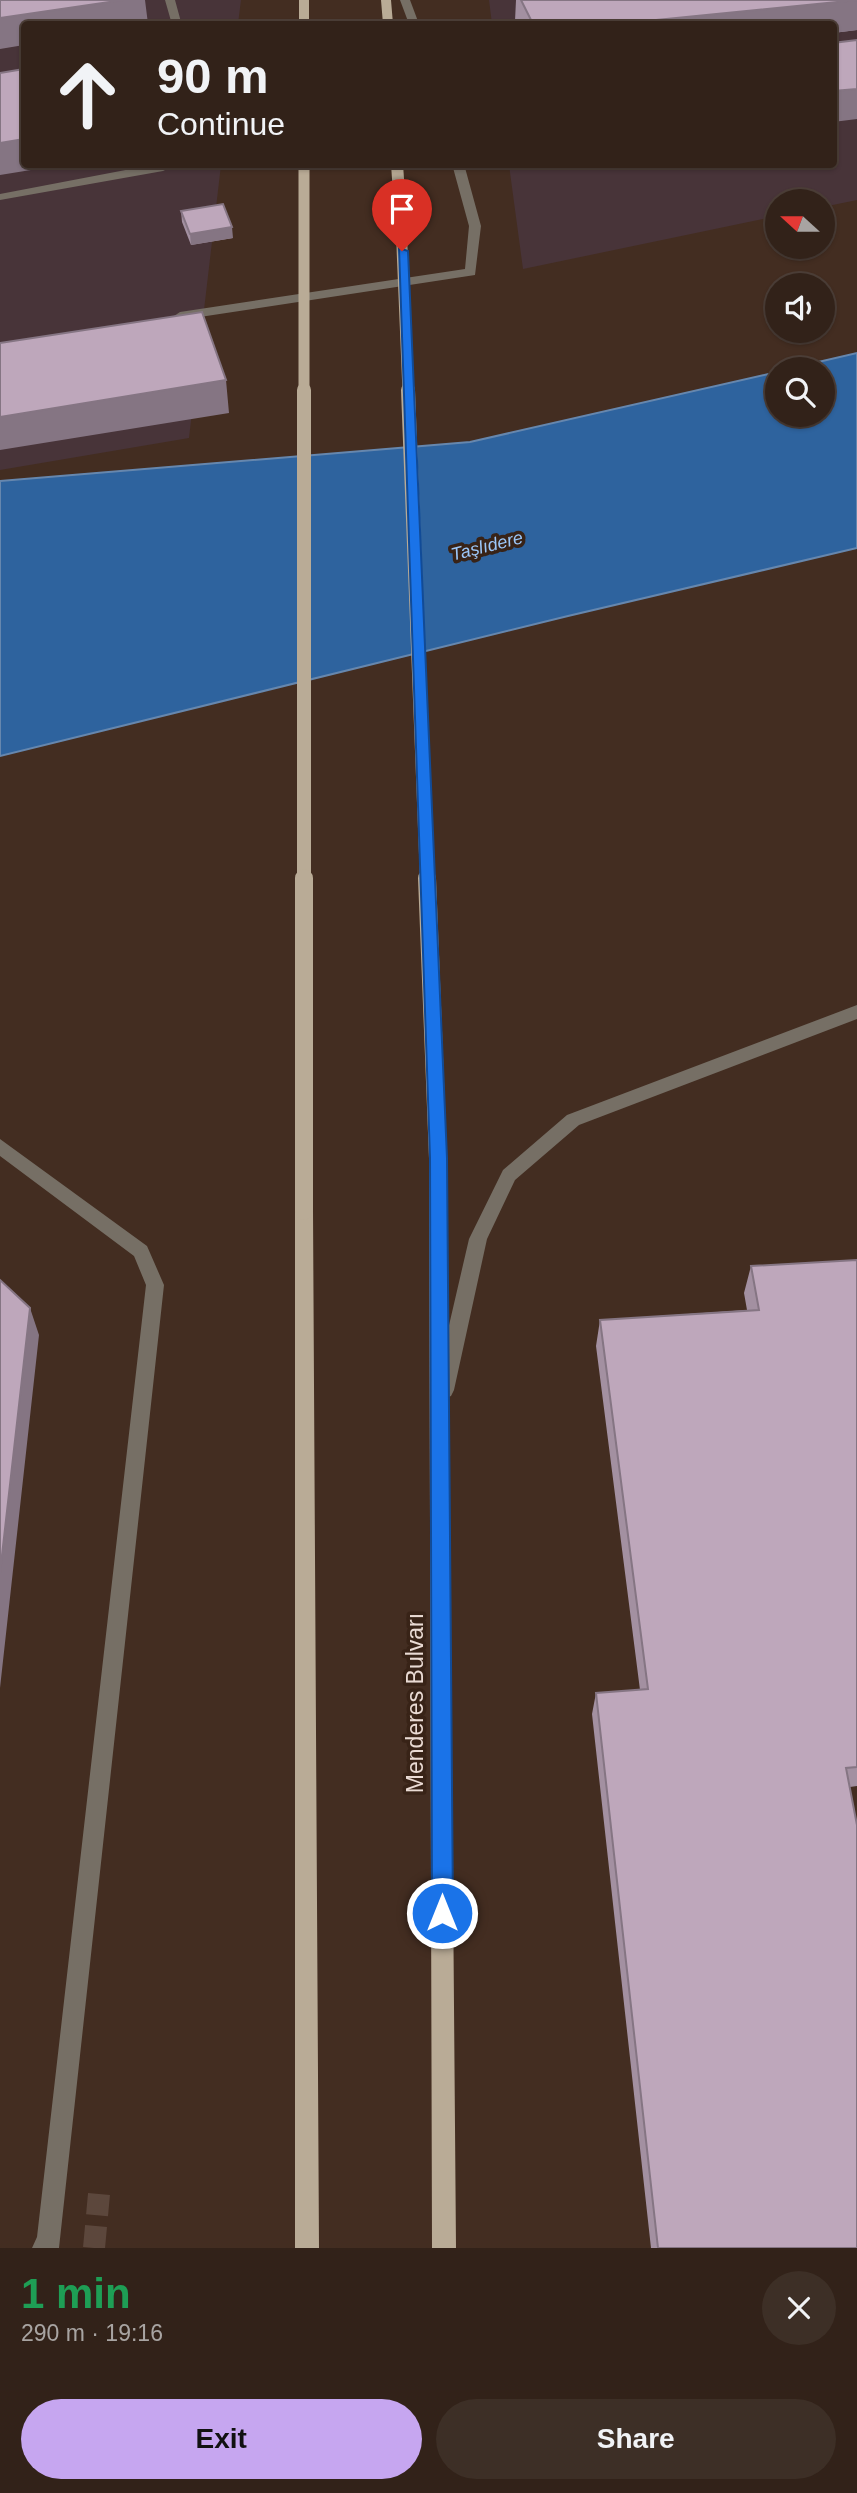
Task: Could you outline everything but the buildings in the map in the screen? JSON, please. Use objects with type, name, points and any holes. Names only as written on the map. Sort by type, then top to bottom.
[{"type":"main road","points":[[304,0],[304,21]]},
{"type":"main road","points":[[386,0],[388,21]]},
{"type":"main road","points":[[304,168],[307,2248]]},
{"type":"main road","name":"Menderes Bulvarı","points":[[397,168],[439,1158],[444,2248]]},
{"type":"street","points":[[170,0],[176,21]]},
{"type":"street","points":[[405,0],[413,21]]},
{"type":"street","points":[[0,197],[163,168]]},
{"type":"street","points":[[173,317],[471,272],[475,226],[459,168]]},
{"type":"street","points":[[439,1411],[478,1239],[509,1175],[573,1120],[857,1012]]},
{"type":"street","points":[[0,1146],[141,1251],[155,1285],[49,2242],[44,2248]]},
{"type":"shaded area","points":[[0,0],[241,0],[238,21],[21,21],[21,168],[221,168],[189,438],[0,470]]},
{"type":"shaded area","points":[[489,0],[857,0],[857,200],[835,205],[835,189],[765,189],[765,219],[523,269],[509,168],[837,168],[837,21],[492,21]]},
{"type":"water","name":"Taşlıdere","points":[[857,353],[857,548],[0,756],[0,481],[470,442],[765,375],[765,427],[835,427],[835,358]]},
{"type":"tunnel","points":[[94,2248],[99,2194]]},
{"type":"route","points":[[402,251],[439,1158],[442,1913]]}]
